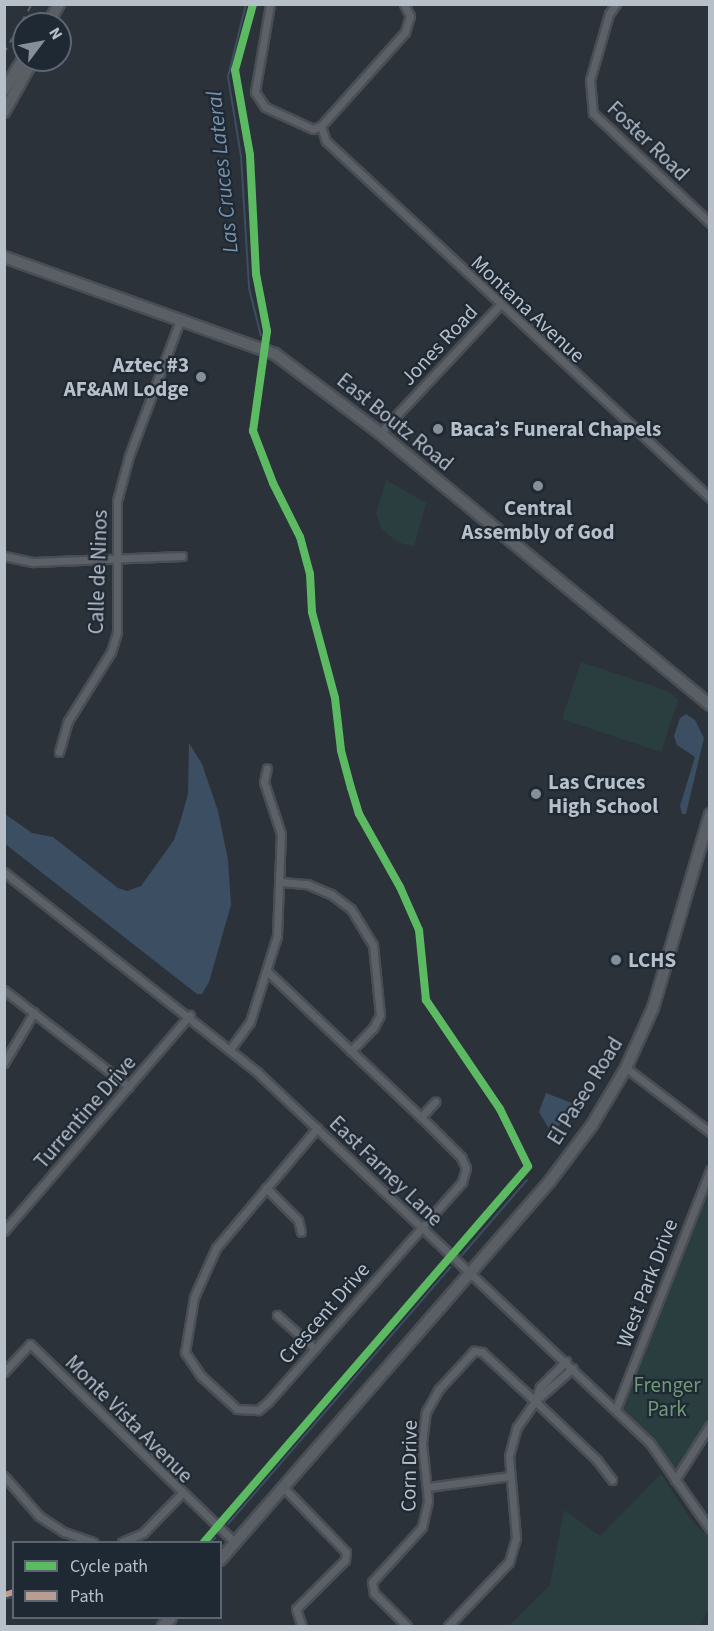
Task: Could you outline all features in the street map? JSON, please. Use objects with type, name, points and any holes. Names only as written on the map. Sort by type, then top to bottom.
[{"type":"main road","points":[[4,90],[15,72]]},
{"type":"main road","points":[[4,112],[26,72]]},
{"type":"main road","name":"East Boutz Road","points":[[4,258],[181,318],[275,354],[380,434],[710,705]]},
{"type":"main road","points":[[696,694],[710,697]]},
{"type":"main road","name":"El Paseo Road","points":[[222,1558],[471,1272],[572,1152],[626,1068],[661,986],[710,814]]},
{"type":"street","points":[[270,4],[253,83],[257,98],[265,107],[307,129],[321,126],[405,32],[410,16],[404,4]]},
{"type":"street","name":"Foster Road","points":[[616,4],[609,14],[590,80],[593,113],[710,223]]},
{"type":"street","name":"Montana Avenue","points":[[321,126],[326,141],[499,306],[710,498]]},
{"type":"street","name":"Jones Road","points":[[380,434],[499,306]]},
{"type":"street","name":"Calle de Ninos","points":[[59,752],[68,721],[114,642],[116,559],[114,528],[122,476],[181,318]]},
{"type":"street","points":[[4,556],[33,562],[182,556]]},
{"type":"street","points":[[231,1048],[250,1022],[268,972],[277,936],[282,882],[281,834],[264,782],[267,768]]},
{"type":"street","name":"East Farney Lane","points":[[4,872],[231,1048],[317,1128],[420,1227],[566,1361],[650,1443],[710,1529]]},
{"type":"street","points":[[282,882],[308,884],[331,894],[351,909],[373,945],[380,1015],[373,1028],[351,1051]]},
{"type":"street","name":"Crescent Drive","points":[[268,972],[421,1117],[461,1157],[466,1168],[462,1182],[268,1402],[258,1410],[248,1412],[226,1402],[191,1365],[185,1352],[187,1327],[205,1268],[266,1188],[317,1128]]},
{"type":"street","points":[[4,990],[129,1087]]},
{"type":"street","points":[[4,1063],[34,1012]]},
{"type":"street","name":"Turrentine Drive","points":[[4,1231],[190,1015]]},
{"type":"street","points":[[626,1068],[710,1132]]},
{"type":"street","points":[[421,1117],[435,1102]]},
{"type":"street","name":"West Park Drive","points":[[616,1409],[710,1170]]},
{"type":"street","points":[[266,1188],[298,1220],[301,1232]]},
{"type":"street","points":[[277,1315],[315,1349]]},
{"type":"street","name":"Monte Vista Avenue","points":[[4,1372],[30,1344],[235,1543]]},
{"type":"street","name":"Corn Drive","points":[[407,1626],[374,1593],[372,1582],[419,1533],[426,1513],[428,1487],[422,1443],[426,1412],[439,1389],[477,1350],[536,1401]]},
{"type":"street","points":[[536,1401],[540,1387],[566,1361]]},
{"type":"street","points":[[448,1626],[509,1562],[516,1538],[510,1476],[512,1439],[536,1401],[573,1368]]},
{"type":"street","points":[[536,1401],[597,1460],[612,1480]]},
{"type":"street","points":[[675,1480],[710,1425]]},
{"type":"street","points":[[4,1476],[39,1516],[64,1532],[90,1541]]},
{"type":"street","points":[[428,1487],[510,1476]]},
{"type":"street","points":[[284,1488],[346,1552],[345,1560],[296,1609],[302,1626]]},
{"type":"street","points":[[124,1541],[143,1533],[182,1494]]},
{"type":"green space","points":[[386,480],[426,503],[414,547],[397,542],[381,528],[376,514]]},
{"type":"green space","points":[[581,662],[668,691],[678,700],[661,752],[562,719]]},
{"type":"green space","name":"Frenger Park","points":[[709,1173],[709,1426],[675,1480],[650,1443],[616,1409]]},
{"type":"green space","points":[[661,1474],[690,1518],[709,1538],[709,1610],[699,1626],[509,1626],[550,1585],[564,1510],[600,1536]]},
{"type":"water","points":[[686,714],[695,720],[704,738],[686,814],[682,814],[680,806],[695,757],[677,745],[674,736],[680,718]]},
{"type":"water","points":[[189,743],[202,764],[218,811],[228,860],[231,905],[209,982],[202,994],[197,994],[4,843],[5,814],[32,833],[53,837],[118,888],[127,891],[141,886],[174,840],[188,794]]},
{"type":"water","points":[[546,1093],[577,1105],[552,1134],[539,1112]]},
{"type":"waterway","name":"Las Cruces Lateral","points":[[246,4],[228,77],[241,156],[249,288],[261,336]]},
{"type":"waterway","name":"Las Cruces Lateral","points":[[462,1255],[527,1180]]},
{"type":"waterway","name":"Las Cruces Lateral","points":[[228,1524],[451,1267]]},
{"type":"waterway","name":"Las Cruces Lateral","points":[[212,1541],[215,1538]]},
{"type":"waterway","name":"Las Cruces Lateral","points":[[4,1599],[12,1597]]},
{"type":"railway","points":[[4,53],[32,4]]},
{"type":"marked path","points":[[4,1595],[12,1593]]},
{"type":"cycle path","points":[[205,1541],[528,1166],[500,1109],[426,1000],[419,930],[400,887],[359,814],[351,788],[341,750],[335,698],[312,612],[310,574],[300,537],[273,483],[253,431],[267,331],[256,274],[250,155],[235,70],[253,4]]},
{"type":"place","name":"Aztec #3 AF&AM Lodge","points":[[201,377]]},
{"type":"place","name":"Baca’s Funeral Chapels","points":[[438,429]]},
{"type":"place","name":"Central Assembly of God","points":[[538,486]]},
{"type":"place","name":"Las Cruces High School","points":[[536,794]]},
{"type":"place","name":"LCHS","points":[[616,960]]}]
